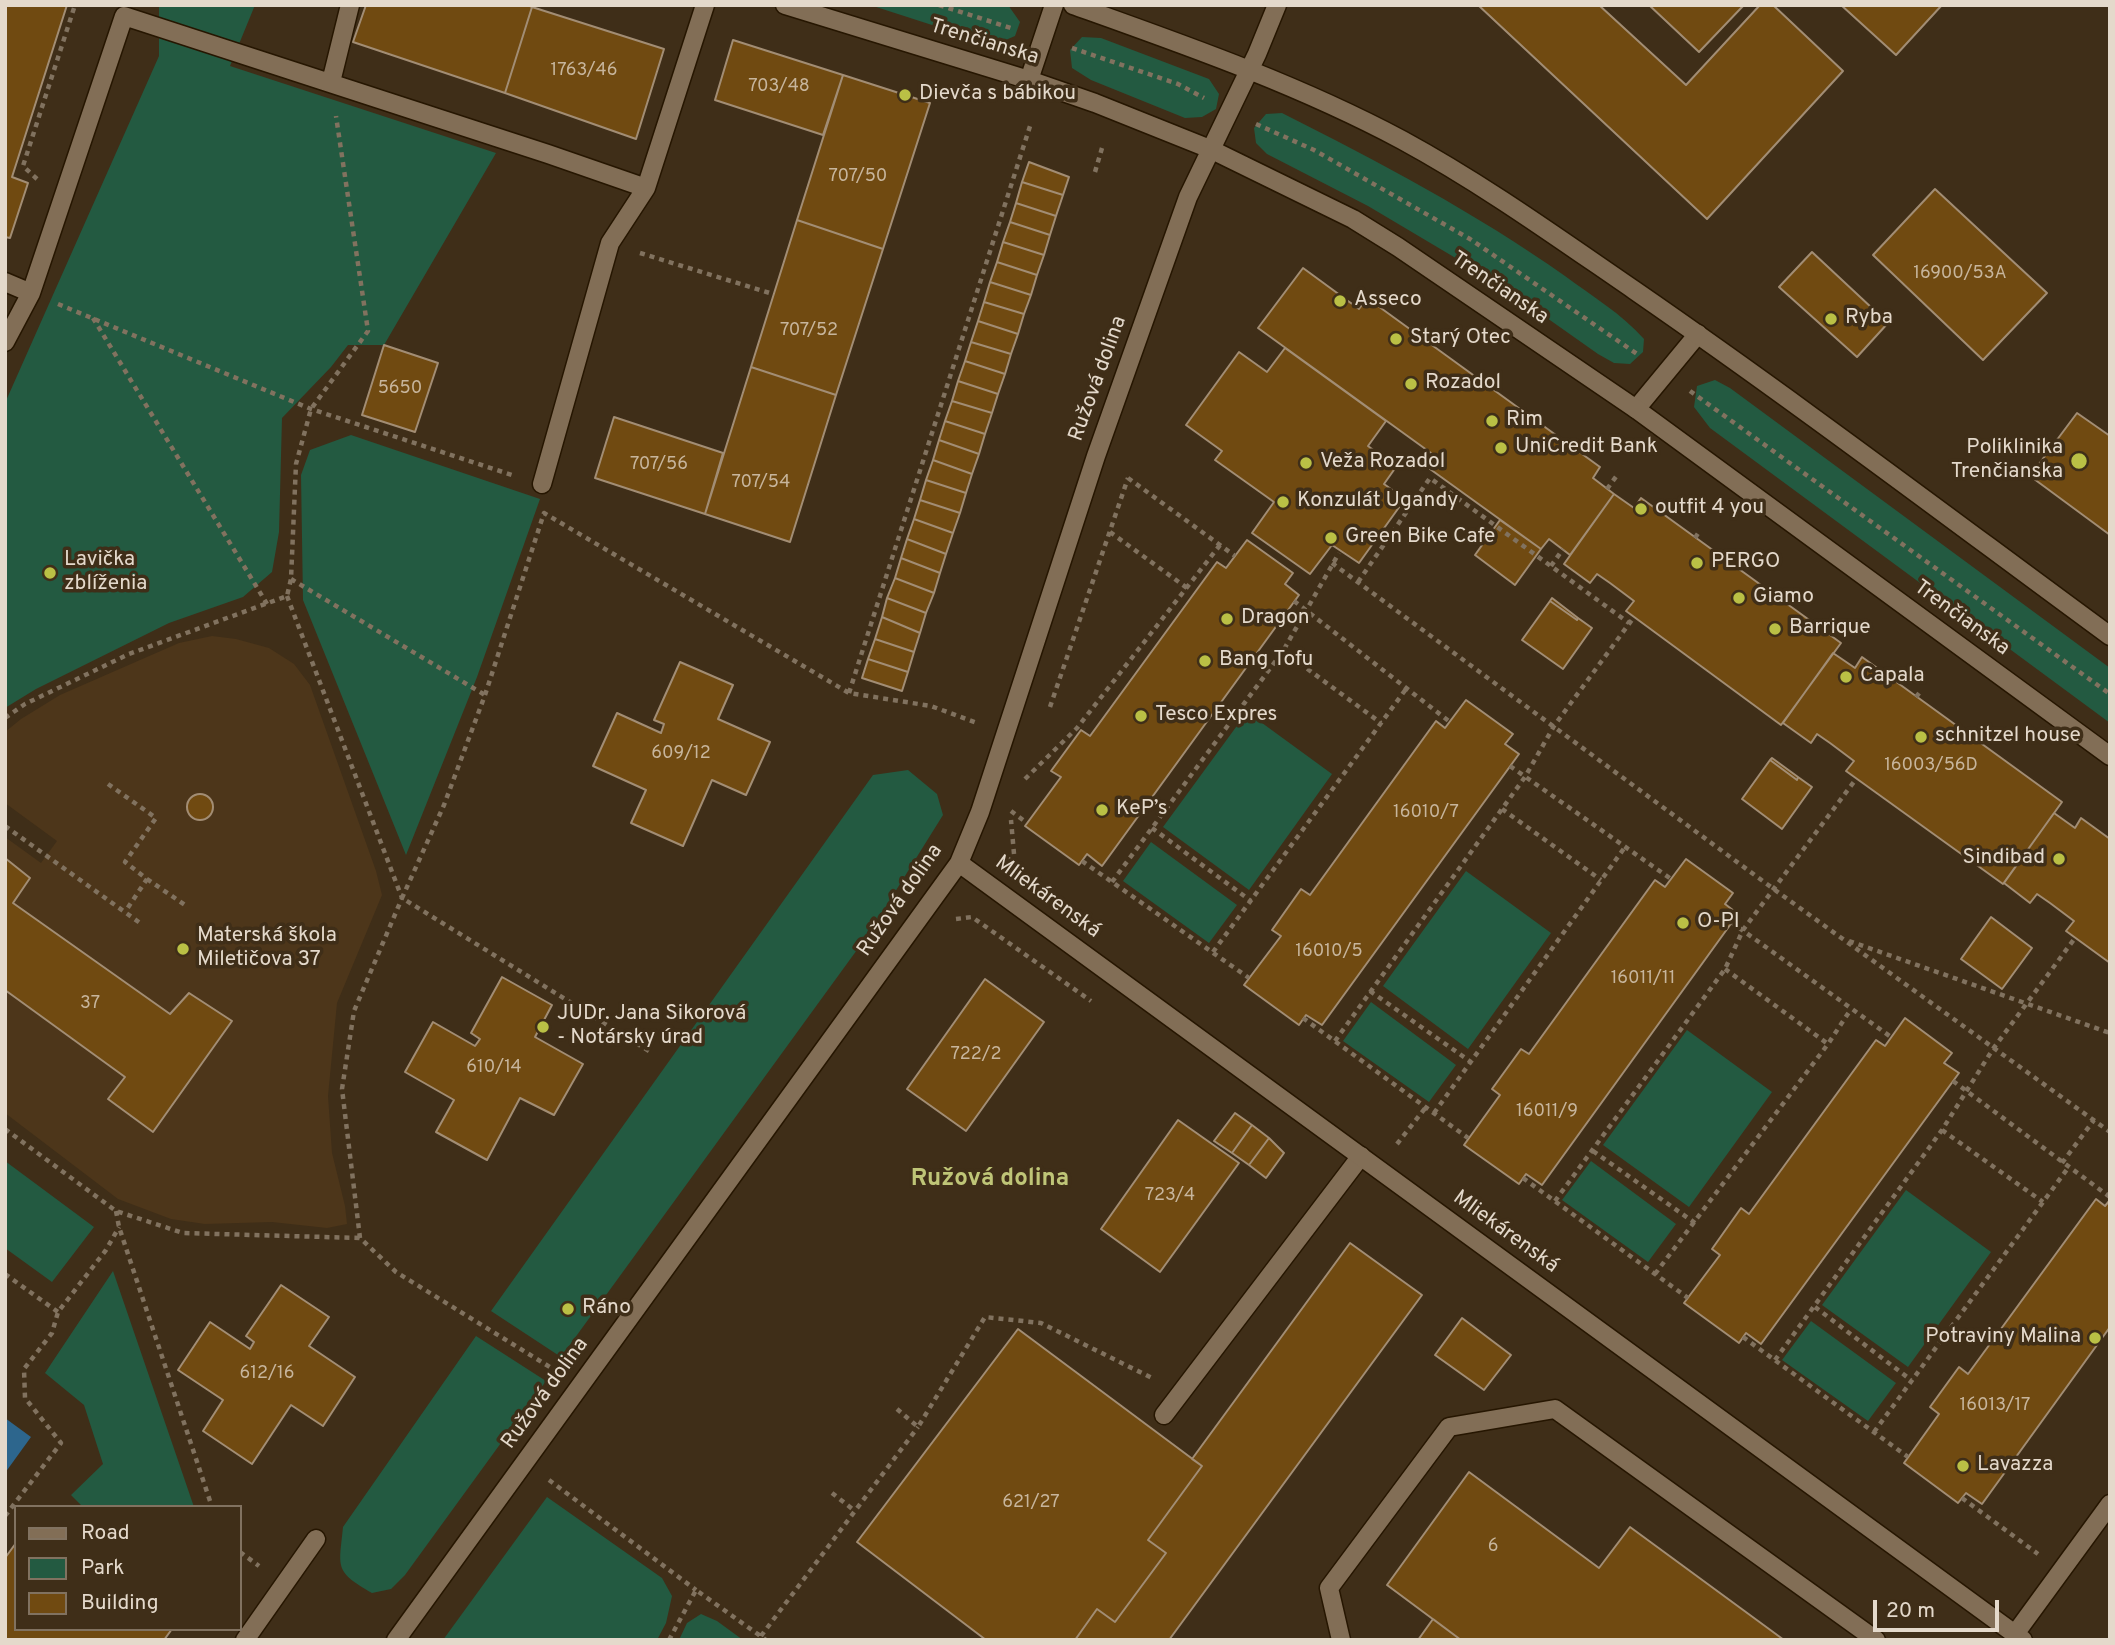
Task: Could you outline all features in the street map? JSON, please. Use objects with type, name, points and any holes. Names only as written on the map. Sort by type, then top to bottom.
[{"type":"street","points":[[331,82],[350,5]]},
{"type":"street","points":[[542,484],[610,243],[646,188],[705,5]]},
{"type":"street","name":"Trenčianska","points":[[785,5],[1095,103],[1210,149],[1365,226],[1636,409],[2110,756]]},
{"type":"street","points":[[1029,80],[1054,5]]},
{"type":"street","points":[[1073,5],[1250,70],[1335,107],[1449,166],[1698,334],[2110,636]]},
{"type":"street","name":"Ružová dolina","points":[[396,1640],[959,863],[980,812],[1096,456],[1188,197],[1250,70],[1277,5]]},
{"type":"street","points":[[5,342],[31,293],[125,11],[646,188]]},
{"type":"street","points":[[5,282],[31,293]]},
{"type":"street","points":[[1636,409],[1698,334]]},
{"type":"street","name":"Mliekárenská","points":[[959,863],[2017,1638]]},
{"type":"street","points":[[1164,1415],[1361,1156]]},
{"type":"street","points":[[1341,1640],[1329,1588],[1449,1427],[1555,1409],[1876,1640]]},
{"type":"street","points":[[2017,1638],[2110,1504]]},
{"type":"street","points":[[245,1640],[316,1539]]},
{"type":"path","points":[[39,181],[23,166],[75,5]]},
{"type":"path","points":[[331,82],[368,331],[311,409],[296,464],[291,579],[286,596],[402,898],[649,1051]]},
{"type":"path","points":[[849,693],[1031,122]]},
{"type":"path","points":[[1095,172],[1102,148]]},
{"type":"path","points":[[610,243],[773,294]]},
{"type":"path","points":[[31,293],[311,409],[542,484]]},
{"type":"path","points":[[93,318],[267,604]]},
{"type":"path","points":[[1096,456],[1235,556]]},
{"type":"path","points":[[1607,489],[1618,474]]},
{"type":"path","points":[[1358,582],[1430,478],[1629,622]]},
{"type":"path","points":[[580,1386],[396,1272],[360,1238],[342,1089],[354,1011],[444,805],[485,695],[544,513],[849,693],[931,706],[1006,733]]},
{"type":"path","points":[[1110,532],[1187,588]]},
{"type":"path","points":[[1695,537],[1699,532]]},
{"type":"path","points":[[1025,779],[1077,728],[1220,545]]},
{"type":"path","points":[[1551,566],[1563,549]]},
{"type":"path","points":[[1112,882],[1283,651],[1339,553]]},
{"type":"path","points":[[1332,563],[1775,890],[2110,1132]]},
{"type":"path","points":[[291,579],[485,695]]},
{"type":"path","points":[[5,718],[25,704],[129,654],[286,596]]},
{"type":"path","points":[[1294,601],[1450,722]]},
{"type":"path","points":[[1335,1041],[1525,777],[1554,726],[1634,617]]},
{"type":"path","points":[[1283,651],[1381,723]]},
{"type":"path","points":[[1213,952],[1406,689]]},
{"type":"path","points":[[1510,766],[1671,879]]},
{"type":"path","points":[[1555,1201],[1725,969],[1743,930],[1856,779]]},
{"type":"path","points":[[108,785],[156,818],[125,862],[185,905]]},
{"type":"path","points":[[1502,809],[1601,880]]},
{"type":"path","points":[[1010,810],[1027,822]]},
{"type":"path","points":[[5,826],[140,923]]},
{"type":"path","points":[[1152,828],[1251,901]]},
{"type":"path","points":[[1434,1113],[1625,847]]},
{"type":"path","points":[[1082,861],[1249,978]]},
{"type":"path","points":[[125,912],[147,879]]},
{"type":"path","points":[[950,920],[972,917],[1096,1005]]},
{"type":"path","points":[[1731,922],[1891,1037]]},
{"type":"path","points":[[1842,938],[2110,1033]]},
{"type":"path","points":[[1775,1360],[1942,1130],[1993,1049],[2075,938]]},
{"type":"path","points":[[1725,969],[1828,1044]]},
{"type":"path","points":[[1370,991],[1471,1062]]},
{"type":"path","points":[[1655,1274],[1828,1044],[1851,1009]]},
{"type":"path","points":[[1303,1018],[1468,1138]]},
{"type":"path","points":[[1953,1080],[2068,1168],[2109,1194]]},
{"type":"path","points":[[2062,1163],[2094,1120]]},
{"type":"path","points":[[5,1129],[116,1211],[183,1233],[360,1238]]},
{"type":"path","points":[[1942,1130],[2043,1202]]},
{"type":"path","points":[[1593,1151],[1695,1223]]},
{"type":"path","points":[[1874,1432],[2068,1168]]},
{"type":"path","points":[[1523,1178],[1688,1298]]},
{"type":"path","points":[[116,1211],[211,1505]]},
{"type":"path","points":[[5,1516],[61,1443],[25,1398],[24,1369],[52,1333],[58,1312],[106,1250],[119,1227]]},
{"type":"path","points":[[5,1274],[58,1312]]},
{"type":"path","points":[[1815,1307],[1911,1380]]},
{"type":"path","points":[[540,1490],[548,1479],[763,1638],[918,1427],[985,1317],[1041,1323],[1180,1393]]},
{"type":"path","points":[[1743,1337],[1908,1457]]},
{"type":"path","points":[[897,1409],[918,1427]]},
{"type":"path","points":[[832,1493],[855,1511]]},
{"type":"path","points":[[1962,1498],[2062,1570]]},
{"type":"path","points":[[669,1640],[696,1590]]},
{"type":"shaded area","name":"Materská škola Miletičova 37","points":[[212,636],[269,648],[294,664],[310,685],[376,871],[382,895],[337,1003],[328,1096],[332,1153],[347,1224],[327,1228],[272,1222],[205,1224],[171,1219],[118,1199],[5,1113],[5,837],[41,863],[57,841],[5,803],[5,732],[60,695],[179,643]]},
{"type":"green space","points":[[159,5],[255,5],[230,66],[496,153],[384,345],[348,345],[331,367],[282,418],[279,532],[272,572],[243,597],[169,623],[36,689],[5,708],[5,403],[159,56]]},
{"type":"green space","points":[[870,5],[1008,5],[1020,22],[1015,36],[994,45]]},
{"type":"green space","points":[[1082,37],[1101,38],[1209,79],[1219,94],[1216,109],[1202,117],[1185,118],[1091,80],[1072,68],[1070,50]]},
{"type":"green space","points":[[1282,113],[1427,189],[1531,253],[1626,321],[1644,339],[1643,352],[1630,364],[1614,363],[1496,282],[1368,206],[1267,154],[1256,143],[1254,128],[1266,114]]},
{"type":"green space","points":[[1715,380],[1730,388],[2110,668],[2110,723],[1710,428],[1694,407],[1697,386]]},
{"type":"green space","points":[[351,435],[540,499],[477,677],[406,855],[303,600],[301,475],[310,450]]},
{"type":"green space","points":[[1247,712],[1332,774],[1249,890],[1163,827]]},
{"type":"green space","points":[[908,770],[937,794],[943,815],[870,932],[561,1357],[491,1311],[873,775]]},
{"type":"green space","points":[[1151,842],[1237,905],[1209,943],[1123,881]]},
{"type":"green space","points":[[1466,871],[1551,933],[1468,1049],[1383,986]]},
{"type":"green space","points":[[1371,1002],[1456,1065],[1429,1102],[1343,1041]]},
{"type":"green space","points":[[1687,1030],[1772,1092],[1689,1207],[1603,1145]]},
{"type":"green space","points":[[5,1161],[94,1227],[52,1282],[5,1248]]},
{"type":"green space","points":[[1591,1161],[1676,1224],[1648,1262],[1562,1200]]},
{"type":"green space","points":[[1906,1190],[1991,1252],[1908,1367],[1822,1305]]},
{"type":"green space","points":[[113,1271],[193,1505],[81,1505],[71,1495],[103,1464],[84,1405],[45,1373]]},
{"type":"green space","points":[[1811,1321],[1896,1383],[1868,1421],[1782,1360]]},
{"type":"green space","points":[[476,1336],[546,1381],[405,1575],[391,1589],[372,1593],[351,1579],[342,1567],[340,1552],[343,1527]]},
{"type":"green space","points":[[547,1497],[662,1578],[672,1596],[666,1623],[657,1640],[443,1640]]},
{"type":"green space","points":[[701,1614],[717,1621],[743,1640],[679,1640],[687,1623]]},
{"type":"water","points":[[5,1418],[31,1437],[5,1473]]},
{"type":"building","points":[[5,5],[67,5],[12,177],[28,183],[10,238],[5,237]]},
{"type":"building","points":[[366,5],[532,7],[505,93],[353,42]]},
{"type":"building","points":[[1478,5],[1599,5],[1686,85],[1760,5],[1773,5],[1843,71],[1707,219]]},
{"type":"building","points":[[1649,5],[1744,5],[1699,52]]},
{"type":"building","points":[[1841,5],[1942,5],[1896,55]]},
{"type":"building","points":[[532,7],[664,49],[636,139],[505,93]]},
{"type":"building","points":[[733,40],[843,75],[823,135],[715,100]]},
{"type":"building","points":[[843,75],[930,103],[883,249],[797,220]]},
{"type":"building","points":[[1029,162],[1069,177],[1063,195],[1022,182]]},
{"type":"building","points":[[1022,182],[1063,195],[1056,216],[1016,203]]},
{"type":"building","points":[[1935,189],[2047,293],[1983,360],[1873,255]]},
{"type":"building","points":[[1016,203],[1056,216],[1050,235],[1010,222]]},
{"type":"building","points":[[797,220],[883,249],[836,395],[751,367]]},
{"type":"building","points":[[1010,222],[1050,235],[1044,255],[1003,242]]},
{"type":"building","points":[[1003,242],[1044,255],[1037,275],[997,262]]},
{"type":"building","points":[[1812,252],[1888,323],[1857,357],[1779,287]]},
{"type":"building","points":[[997,262],[1037,275],[1031,295],[990,282]]},
{"type":"building","name":"Rozadol","points":[[1303,268],[1359,309],[1367,298],[1600,467],[1593,478],[1614,494],[1570,555],[1549,539],[1541,549],[1423,464],[1431,453],[1258,328]]},
{"type":"building","points":[[990,282],[1031,295],[1024,314],[984,302]]},
{"type":"building","points":[[984,302],[1024,314],[1018,334],[978,321]]},
{"type":"building","points":[[978,321],[1018,334],[1011,354],[971,342]]},
{"type":"building","points":[[971,342],[1011,354],[1005,374],[965,361]]},
{"type":"building","points":[[384,345],[438,363],[415,432],[362,415]]},
{"type":"building","name":"Veža Rozadol","points":[[1285,348],[1386,421],[1368,446],[1396,467],[1384,484],[1405,499],[1359,563],[1332,545],[1310,574],[1252,533],[1274,502],[1215,460],[1222,451],[1186,425],[1239,352],[1267,372]]},
{"type":"building","points":[[965,361],[1005,374],[998,394],[958,381]]},
{"type":"building","points":[[751,367],[836,395],[790,542],[705,514]]},
{"type":"building","points":[[958,381],[998,394],[992,413],[952,401]]},
{"type":"building","points":[[952,401],[992,413],[985,434],[945,421]]},
{"type":"building","points":[[2077,413],[2110,436],[2110,535],[2030,476]]},
{"type":"building","points":[[614,417],[723,453],[705,514],[595,478]]},
{"type":"building","points":[[945,421],[985,434],[979,454],[939,440]]},
{"type":"building","points":[[939,440],[979,454],[972,474],[933,460]]},
{"type":"building","points":[[933,460],[972,474],[966,493],[926,480]]},
{"type":"building","points":[[926,480],[966,493],[960,513],[920,500]]},
{"type":"building","points":[[1614,494],[1634,508],[1641,498],[1841,643],[1781,725],[1626,611],[1634,601],[1610,583],[1597,574],[1590,583],[1564,564]]},
{"type":"building","points":[[920,500],[960,513],[953,533],[914,519]]},
{"type":"building","points":[[914,519],[953,533],[946,554],[907,539]]},
{"type":"building","points":[[1500,520],[1541,549],[1515,585],[1475,555]]},
{"type":"building","points":[[907,539],[946,554],[940,573],[901,558]]},
{"type":"building","points":[[1247,540],[1293,573],[1285,584],[1299,595],[1102,866],[1087,854],[1079,865],[1025,826],[1061,777],[1051,771],[1081,730],[1090,736],[1217,562],[1226,568]]},
{"type":"building","points":[[901,558],[940,573],[934,593],[895,578]]},
{"type":"building","points":[[895,578],[934,593],[926,613],[887,598]]},
{"type":"building","points":[[887,598],[926,613],[920,633],[882,617]]},
{"type":"building","points":[[1552,598],[1578,618],[1577,620],[1550,601]]},
{"type":"building","points":[[1550,601],[1592,628],[1563,669],[1522,640]]},
{"type":"building","points":[[882,617],[920,633],[914,652],[875,639]]},
{"type":"building","points":[[875,639],[914,652],[908,672],[868,659]]},
{"type":"building","points":[[1833,653],[1855,668],[1862,657],[2062,802],[2003,884],[1846,771],[1854,761],[1830,743],[1817,734],[1811,743],[1783,723]]},
{"type":"building","points":[[868,659],[908,672],[902,691],[862,678]]},
{"type":"building","points":[[680,662],[733,685],[718,719],[770,742],[746,795],[712,780],[683,846],[631,823],[646,790],[593,766],[617,713],[661,733],[664,724],[654,720]]},
{"type":"building","points":[[1466,700],[1513,734],[1505,744],[1519,754],[1322,1025],[1306,1015],[1299,1025],[1244,985],[1281,936],[1272,930],[1301,889],[1310,895],[1436,721],[1445,728]]},
{"type":"building","points":[[1772,758],[1798,777],[1797,780],[1770,760]]},
{"type":"building","points":[[1770,760],[1797,780],[1798,777],[1812,787],[1782,829],[1742,799]]},
{"type":"building","points":[[200,794],[209,798],[213,807],[209,816],[200,820],[191,816],[187,807],[191,798]]},
{"type":"building","points":[[2054,813],[2075,828],[2081,818],[2110,839],[2110,963],[2066,931],[2074,921],[2037,894],[2030,903],[2004,883]]},
{"type":"building","points":[[5,858],[30,878],[13,903],[170,1014],[189,993],[232,1021],[153,1132],[108,1099],[125,1077],[5,990]]},
{"type":"building","points":[[1686,859],[1733,893],[1725,904],[1738,914],[1542,1185],[1526,1174],[1519,1184],[1464,1145],[1500,1095],[1492,1089],[1521,1049],[1529,1054],[1655,880],[1665,887]]},
{"type":"building","points":[[1991,917],[2032,948],[2002,989],[1961,959]]},
{"type":"building","points":[[502,977],[552,1005],[535,1037],[583,1064],[554,1115],[520,1098],[487,1160],[436,1132],[454,1100],[405,1072],[433,1022],[475,1046],[480,1039],[471,1033]]},
{"type":"building","points":[[985,979],[1044,1022],[966,1131],[907,1089]]},
{"type":"building","points":[[1905,1018],[1952,1053],[1944,1063],[1959,1073],[1761,1344],[1746,1333],[1739,1343],[1684,1303],[1720,1255],[1712,1249],[1741,1208],[1749,1214],[1876,1040],[1885,1046]]},
{"type":"building","points":[[1235,1113],[1252,1125],[1232,1153],[1214,1141]]},
{"type":"building","points":[[1178,1120],[1239,1163],[1160,1272],[1101,1229]]},
{"type":"building","points":[[1252,1125],[1269,1138],[1249,1165],[1232,1153]]},
{"type":"building","points":[[1269,1138],[1284,1153],[1266,1178],[1249,1165]]},
{"type":"building","points":[[2096,1199],[2105,1206],[2110,1200],[2110,1327],[1982,1504],[1966,1493],[1958,1503],[1904,1463],[1939,1414],[1930,1407],[1959,1367],[1968,1374]]},
{"type":"building","points":[[1350,1243],[1422,1295],[1169,1640],[1075,1640],[1097,1609],[1115,1622],[1166,1553],[1148,1540],[1202,1466],[1192,1459]]},
{"type":"building","points":[[281,1285],[329,1317],[309,1346],[355,1377],[323,1426],[291,1405],[252,1464],[203,1431],[223,1400],[178,1370],[210,1322],[250,1349],[254,1342],[246,1336]]},
{"type":"building","points":[[1462,1318],[1511,1355],[1484,1390],[1435,1355]]},
{"type":"building","points":[[1018,1329],[1202,1466],[1148,1540],[1166,1553],[1115,1622],[1097,1609],[1075,1640],[986,1640],[857,1542]]},
{"type":"building","points":[[1469,1472],[1599,1568],[1630,1527],[1784,1640],[1461,1640],[1387,1585]]},
{"type":"building","points":[[14,1546],[14,1631],[171,1631],[164,1640],[5,1640],[5,1558]]},
{"type":"building","points":[[1433,1619],[1461,1640],[1418,1640]]},
{"type":"place","name":"Dievča s bábikou","points":[[905,95]]},
{"type":"place","name":"Asseco","points":[[1340,301]]},
{"type":"place","name":"Ryba","points":[[1831,319]]},
{"type":"place","name":"Starý Otec","points":[[1396,339]]},
{"type":"place","name":"Rozadol","points":[[1411,384]]},
{"type":"place","name":"Rim","points":[[1492,421]]},
{"type":"place","name":"UniCredit Bank","points":[[1501,448]]},
{"type":"place","name":"Poliklinika Trenčianska","points":[[2079,461]]},
{"type":"place","name":"Veža Rozadol","points":[[1306,463]]},
{"type":"place","name":"Konzulát Ugandy","points":[[1283,502]]},
{"type":"place","name":"outfit 4 you","points":[[1641,509]]},
{"type":"place","name":"Green Bike Cafe","points":[[1331,538]]},
{"type":"place","name":"PERGO","points":[[1697,563]]},
{"type":"place","name":"Lavička zblíženia","points":[[50,573]]},
{"type":"place","name":"Giamo","points":[[1739,598]]},
{"type":"place","name":"Dragon","points":[[1227,619]]},
{"type":"place","name":"Barrique","points":[[1775,629]]},
{"type":"place","name":"Bang Tofu","points":[[1205,661]]},
{"type":"place","name":"Capala","points":[[1846,677]]},
{"type":"place","name":"Tesco Expres","points":[[1141,716]]},
{"type":"place","name":"schnitzel house","points":[[1921,737]]},
{"type":"place","name":"KeP’s","points":[[1102,810]]},
{"type":"place","name":"Sindibad","points":[[2059,859]]},
{"type":"place","name":"O-PI","points":[[1683,923]]},
{"type":"place","name":"Materská škola Miletičova 37","points":[[183,949]]},
{"type":"place","name":"JUDr. Jana Sikorová - Notársky úrad","points":[[543,1027]]},
{"type":"place","name":"Ráno","points":[[568,1309]]},
{"type":"place","name":"Potraviny Malina","points":[[2095,1338]]},
{"type":"place","name":"Lavazza","points":[[1963,1466]]},
{"type":"district","name":"Ružová dolina","points":[[990,1180]]}]
